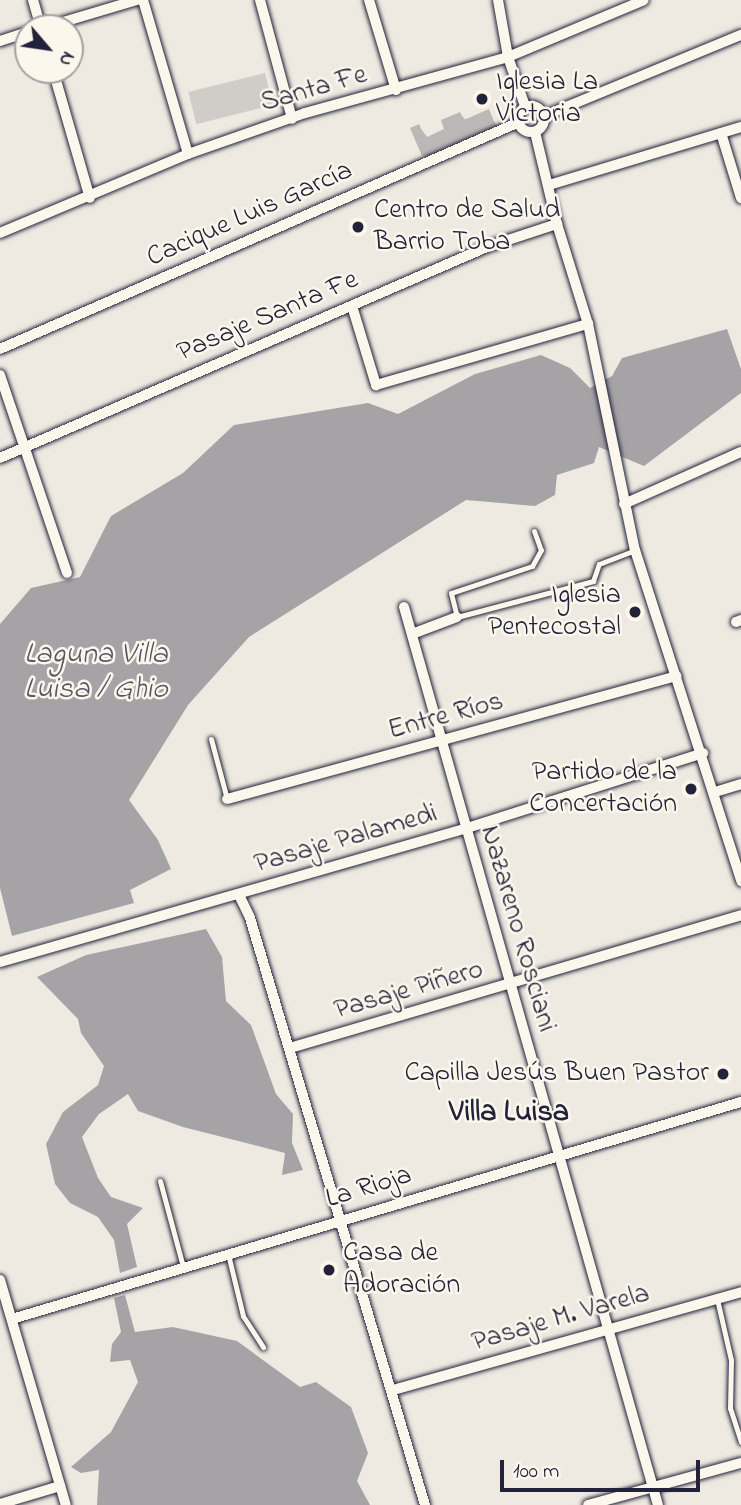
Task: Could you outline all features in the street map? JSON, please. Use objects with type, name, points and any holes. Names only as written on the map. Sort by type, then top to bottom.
[{"type":"street","points":[[84,16],[137,0]]},
{"type":"street","points":[[143,0],[188,154]]},
{"type":"street","points":[[260,0],[292,118]]},
{"type":"street","points":[[369,0],[396,90]]},
{"type":"street","points":[[498,0],[509,57],[525,106],[517,123],[521,129],[535,132]]},
{"type":"street","name":"Santa Fe","points":[[0,233],[90,198],[188,154],[292,118],[509,57],[644,0]]},
{"type":"street","points":[[741,35],[544,116],[535,132],[556,224],[588,324],[635,550],[703,753],[741,881]]},
{"type":"street","points":[[57,84],[90,198]]},
{"type":"street","points":[[525,106],[533,106],[544,116]]},
{"type":"street","name":"Cacique Luis García","points":[[0,349],[517,123]]},
{"type":"street","points":[[549,185],[741,127]]},
{"type":"street","points":[[721,133],[741,198]]},
{"type":"street","name":"Pasaje Santa Fe","points":[[0,458],[488,247],[556,224]]},
{"type":"street","points":[[352,306],[376,385],[588,324]]},
{"type":"street","points":[[0,375],[67,573]]},
{"type":"street","points":[[624,504],[741,452]]},
{"type":"street","name":"Nazareno Rosciani","points":[[404,607],[464,829],[659,1505]]},
{"type":"street","points":[[412,634],[457,617]]},
{"type":"street","name":"Entre Ríos","points":[[227,799],[676,676]]},
{"type":"street","name":"Pasaje Palamedi","points":[[0,962],[464,829],[703,753]]},
{"type":"street","points":[[715,792],[741,784]]},
{"type":"street","points":[[239,895],[290,1048],[425,1505]]},
{"type":"street","name":"Pasaje Piñero","points":[[290,1048],[509,986],[741,915]]},
{"type":"street","name":"La Rioja","points":[[12,1319],[741,1102]]},
{"type":"street","points":[[0,1280],[66,1505]]},
{"type":"street","name":"Pasaje M. Varela","points":[[393,1390],[741,1292]]},
{"type":"street","points":[[588,1505],[741,1463]]},
{"type":"street","points":[[0,1504],[60,1486]]},
{"type":"lane","points":[[534,531],[541,550],[533,566],[451,593],[457,617],[593,581],[599,564],[635,550]]},
{"type":"lane","points":[[211,739],[227,799]]},
{"type":"lane","points":[[160,1181],[183,1267]]},
{"type":"lane","points":[[228,1254],[243,1316],[263,1348]]},
{"type":"lane","points":[[717,1299],[731,1360],[730,1408],[741,1442]]},
{"type":"shaded area","points":[[265,73],[273,105],[196,124],[188,92]]},
{"type":"water","name":"Laguna Villa Luisa / Ghio","points":[[727,329],[741,369],[741,393],[644,466],[599,447],[594,463],[557,475],[555,495],[535,506],[466,500],[249,637],[188,705],[129,800],[158,840],[171,869],[130,890],[134,903],[12,936],[0,888],[0,624],[31,588],[80,577],[111,516],[183,473],[234,425],[368,403],[398,414],[475,374],[541,355],[570,368],[590,388],[612,376],[622,358]]},
{"type":"water","points":[[206,929],[222,957],[226,1001],[251,1025],[276,1094],[293,1114],[292,1143],[303,1170],[282,1175],[285,1153],[183,1127],[138,1111],[128,1094],[99,1114],[82,1137],[98,1178],[111,1197],[143,1208],[127,1224],[137,1267],[120,1273],[114,1240],[98,1217],[70,1203],[55,1184],[46,1144],[63,1112],[98,1085],[104,1066],[81,1033],[78,1019],[37,977],[86,955]]},
{"type":"water","points":[[125,1295],[135,1332],[173,1327],[237,1341],[300,1387],[316,1382],[351,1407],[368,1453],[357,1481],[370,1505],[97,1505],[99,1470],[81,1473],[71,1467],[111,1432],[138,1382],[130,1360],[110,1362],[112,1344],[121,1332],[114,1298]]},
{"type":"building","points":[[489,109],[495,124],[422,156],[410,128],[419,124],[425,138],[444,129],[441,120],[460,112],[464,120]]},
{"type":"place","name":"Iglesia La Victoria","points":[[482,99]]},
{"type":"place","name":"Centro de Salud Barrio Toba","points":[[358,227]]},
{"type":"place","name":"Iglesia Pentecostal","points":[[635,612]]},
{"type":"place","name":"Partido de la Concertación","points":[[691,789]]},
{"type":"place","name":"Capilla Jesús Buen Pastor","points":[[723,1074]]},
{"type":"place","name":"Casa de Adoración","points":[[329,1270]]},
{"type":"district","name":"Villa Luisa","points":[[509,1113]]}]
